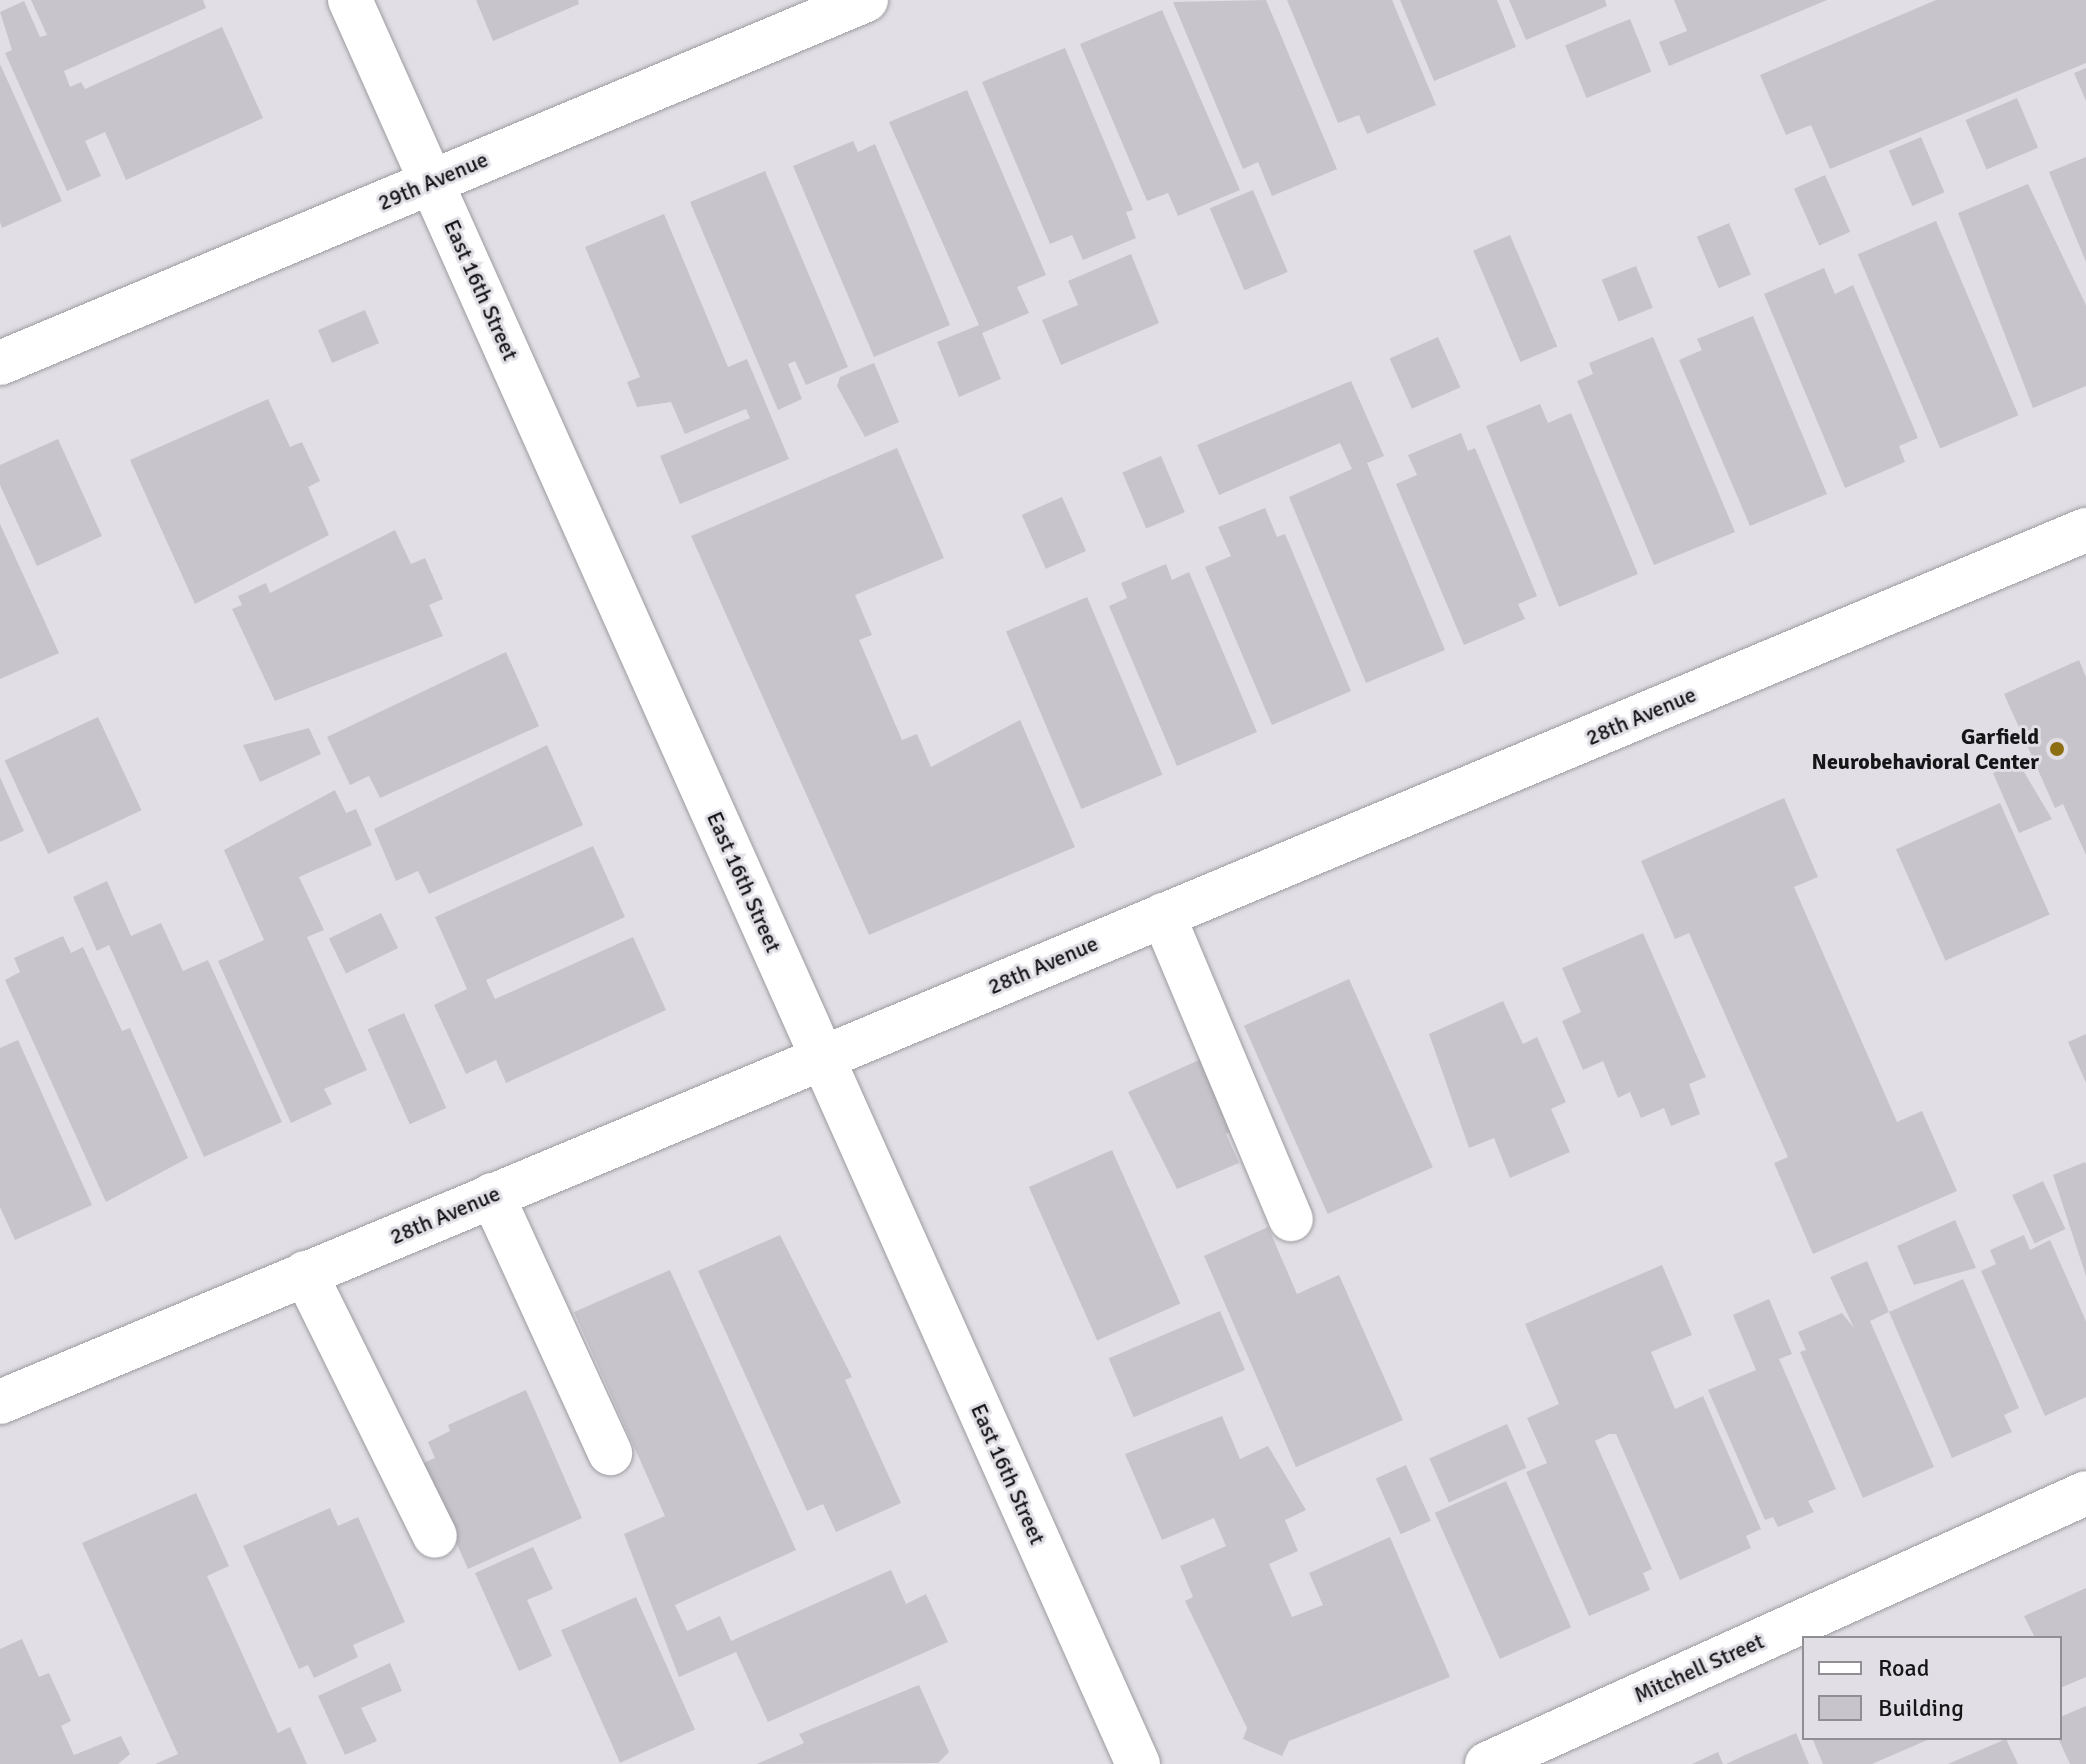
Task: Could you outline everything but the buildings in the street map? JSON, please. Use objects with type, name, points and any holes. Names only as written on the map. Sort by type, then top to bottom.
[{"type":"street","name":"East 16th Street","points":[[350,0],[1138,1764]]},
{"type":"street","name":"29th Avenue","points":[[0,363],[866,0]]},
{"type":"street","name":"28th Avenue","points":[[0,1402],[2086,530]]},
{"type":"street","points":[[1163,915],[1291,1219]]},
{"type":"street","points":[[492,1195],[610,1453]]},
{"type":"street","points":[[305,1273],[435,1536]]},
{"type":"street","name":"Mitchell Street","points":[[1487,1764],[2086,1493]]},
{"type":"place","name":"Garfield Neurobehavioral Center","points":[[2057,749]]}]
